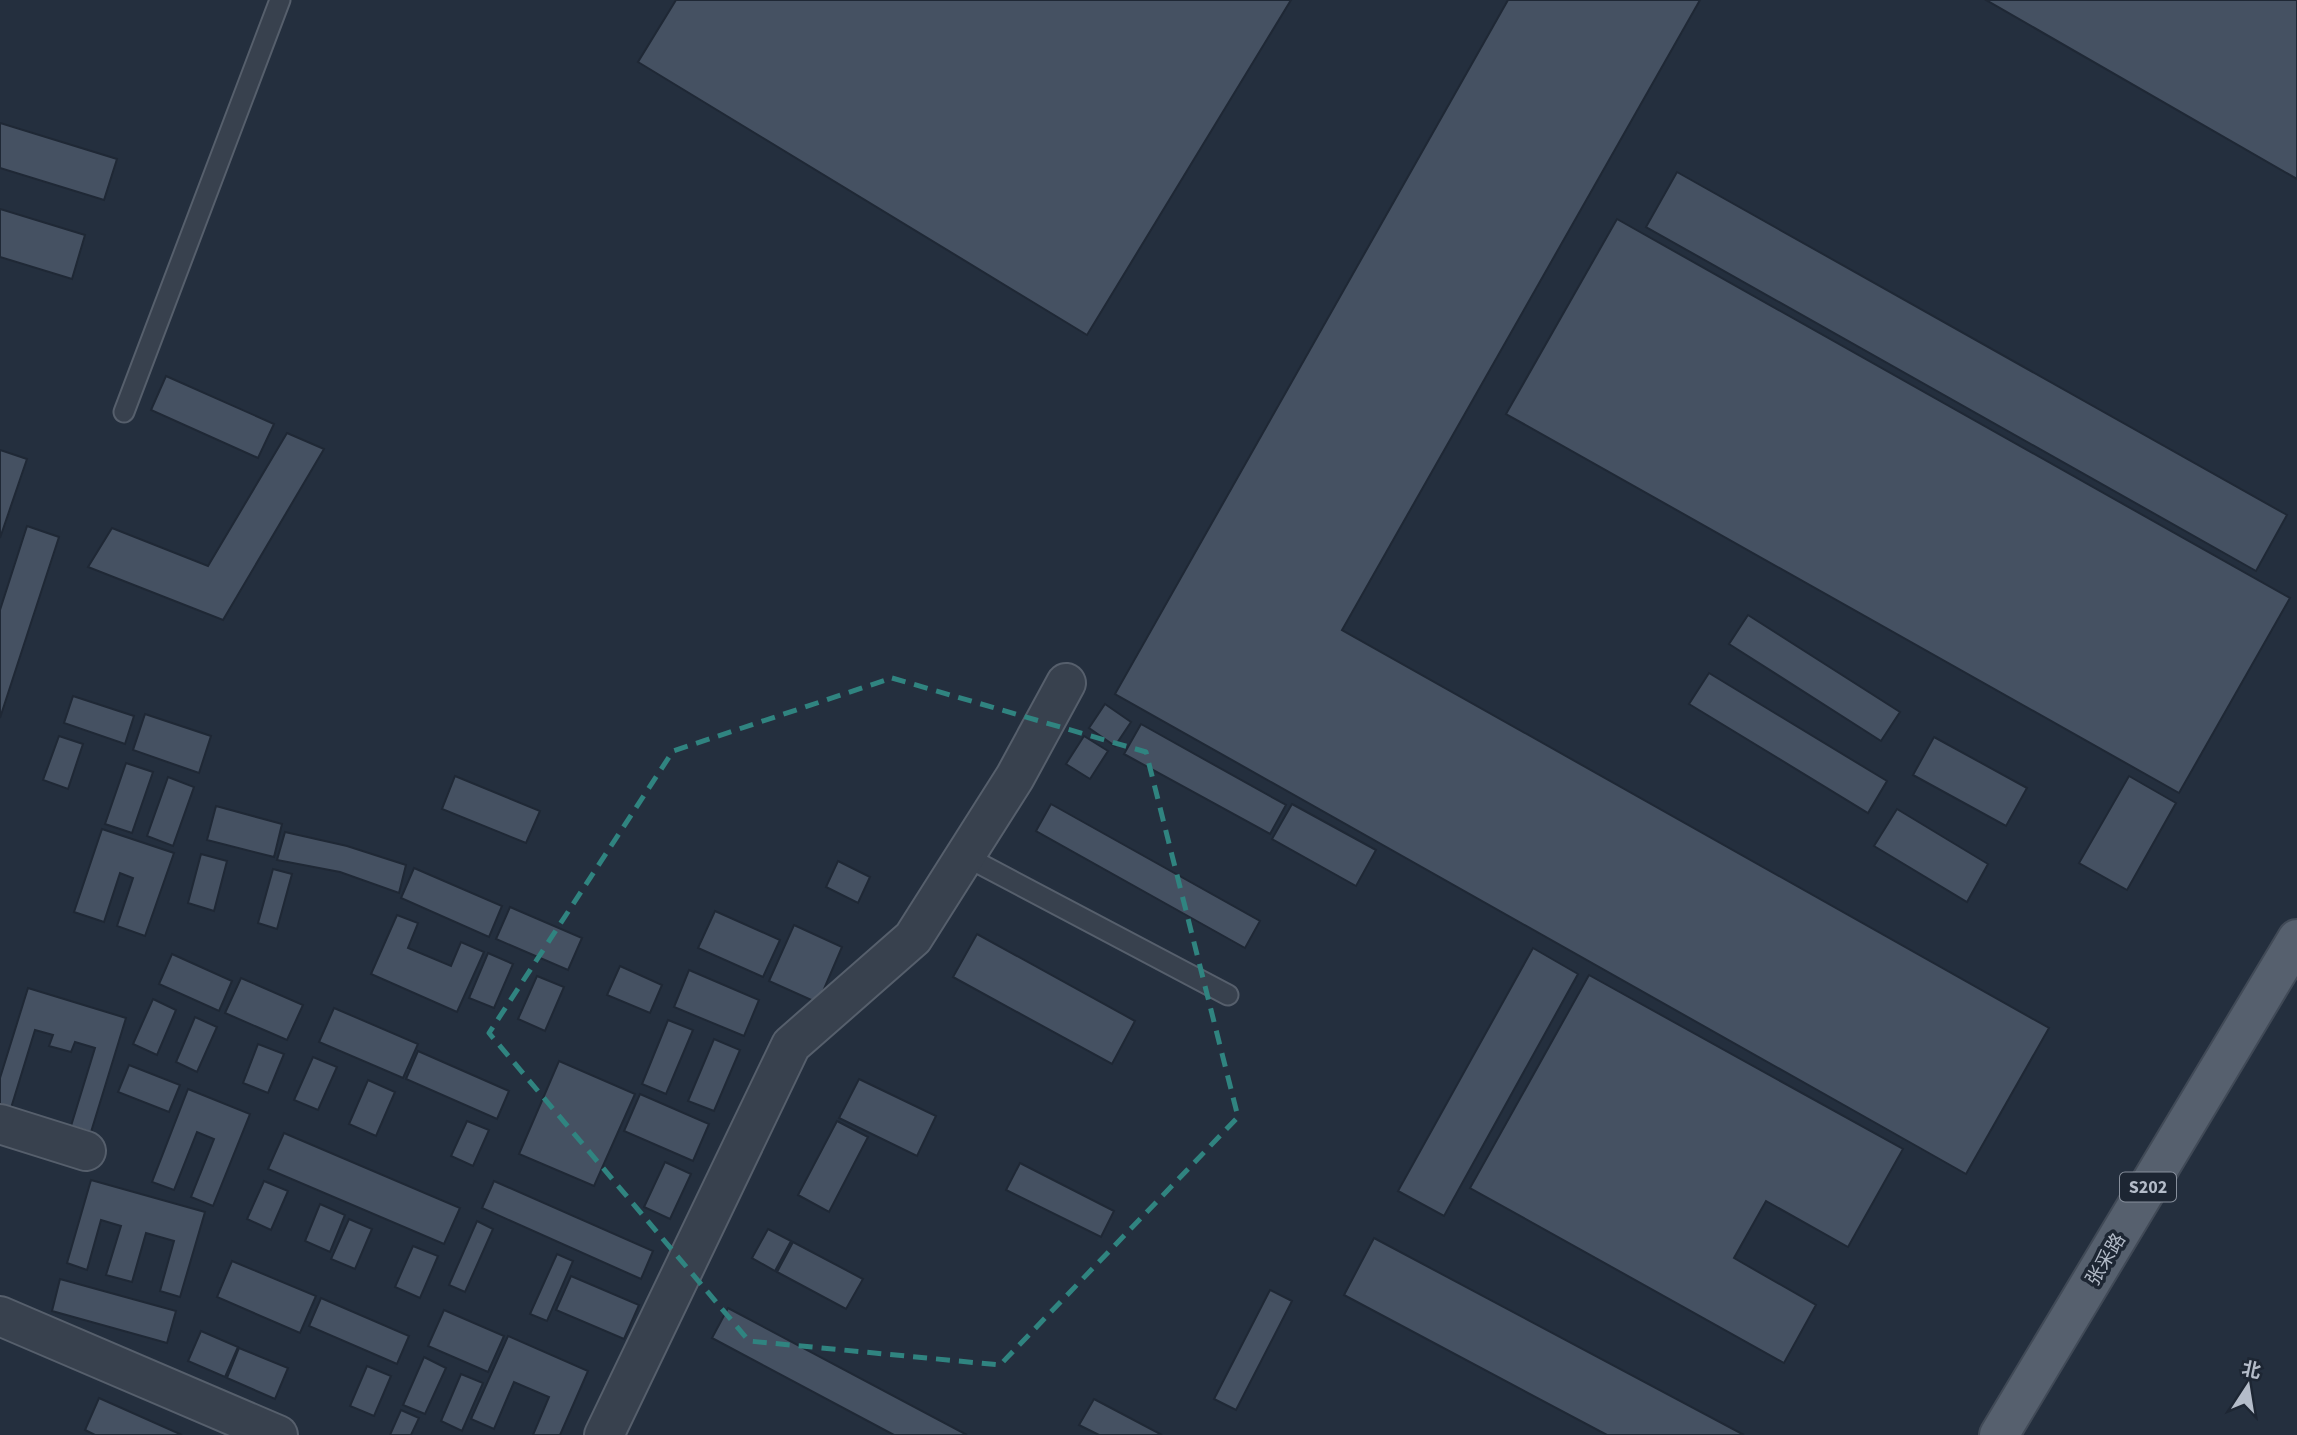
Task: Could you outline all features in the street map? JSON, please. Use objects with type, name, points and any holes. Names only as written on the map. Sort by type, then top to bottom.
[{"type":"main road","name":"张采路","points":[[1999,1435],[2297,939]]},
{"type":"street","points":[[604,1435],[791,1045],[913,938],[1015,777],[1066,683]]},
{"type":"street","points":[[0,1124],[86,1151]]},
{"type":"street","points":[[0,1316],[278,1435]]},
{"type":"lane","points":[[124,412],[280,0]]},
{"type":"lane","points":[[965,856],[1228,995]]},
{"type":"highlighted area","points":[[892,678],[1146,752],[1238,1117],[1000,1365],[749,1341],[489,1033],[673,751]]},
{"type":"building","points":[[676,0],[1291,0],[1087,335],[638,62]]},
{"type":"building","points":[[1508,0],[1700,0],[1342,630],[2049,1028],[1966,1174],[1115,694]]},
{"type":"building","points":[[1986,0],[2297,0],[2297,179]]},
{"type":"building","points":[[0,123],[117,159],[104,200],[0,168]]},
{"type":"building","points":[[1677,172],[2287,515],[2256,571],[1646,227]]},
{"type":"building","points":[[0,209],[85,235],[72,279],[0,257]]},
{"type":"building","points":[[1617,219],[2290,598],[2179,793],[1506,414]]},
{"type":"building","points":[[166,376],[274,424],[258,458],[151,410]]},
{"type":"building","points":[[287,433],[324,449],[223,620],[88,567],[112,528],[208,566]]},
{"type":"building","points":[[0,450],[27,459],[0,538]]},
{"type":"building","points":[[27,526],[59,537],[0,718],[0,610]]},
{"type":"building","points":[[1748,615],[1900,712],[1881,741],[1729,644]]},
{"type":"building","points":[[1709,673],[1887,781],[1868,813],[1689,704]]},
{"type":"building","points":[[73,696],[134,716],[125,744],[64,723]]},
{"type":"building","points":[[1105,704],[1131,722],[1115,746],[1089,728]]},
{"type":"building","points":[[145,714],[211,736],[199,773],[133,750]]},
{"type":"building","points":[[1141,724],[1286,805],[1270,834],[1124,754]]},
{"type":"building","points":[[59,736],[83,744],[68,789],[43,780]]},
{"type":"building","points":[[1084,736],[1108,751],[1090,779],[1066,764]]},
{"type":"building","points":[[1934,737],[2027,788],[2006,826],[1913,775]]},
{"type":"building","points":[[126,763],[153,772],[132,833],[105,824]]},
{"type":"building","points":[[455,776],[540,811],[526,843],[442,809]]},
{"type":"building","points":[[2129,776],[2176,803],[2127,890],[2079,863]]},
{"type":"building","points":[[168,777],[194,787],[173,846],[147,836]]},
{"type":"building","points":[[1051,804],[1260,921],[1245,948],[1036,831]]},
{"type":"building","points":[[1292,804],[1376,850],[1356,886],[1272,839]]},
{"type":"building","points":[[216,806],[282,824],[274,857],[207,840]]},
{"type":"building","points":[[1897,809],[1988,864],[1967,902],[1874,846]]},
{"type":"building","points":[[102,829],[174,853],[145,936],[117,926],[133,878],[120,873],[104,922],[74,912]]},
{"type":"building","points":[[285,832],[347,846],[406,865],[399,893],[340,872],[277,860]]},
{"type":"building","points":[[201,854],[227,861],[214,911],[188,903]]},
{"type":"building","points":[[838,861],[870,877],[858,903],[826,887]]},
{"type":"building","points":[[414,868],[502,906],[489,937],[401,898]]},
{"type":"building","points":[[273,869],[292,874],[277,929],[258,923]]},
{"type":"building","points":[[510,907],[582,938],[568,970],[496,939]]},
{"type":"building","points":[[715,911],[780,940],[763,977],[698,948]]},
{"type":"building","points":[[397,915],[418,923],[408,948],[451,966],[461,942],[484,952],[457,1012],[371,974]]},
{"type":"building","points":[[794,925],[842,947],[818,1003],[769,981]]},
{"type":"building","points":[[977,934],[1135,1021],[1112,1064],[953,977]]},
{"type":"building","points":[[1533,948],[1578,974],[1444,1216],[1398,1191]]},
{"type":"building","points":[[488,953],[513,964],[494,1008],[469,998]]},
{"type":"building","points":[[172,954],[232,981],[219,1011],[159,984]]},
{"type":"building","points":[[620,966],[662,985],[650,1013],[607,995]]},
{"type":"building","points":[[689,970],[759,1000],[744,1036],[674,1007]]},
{"type":"building","points":[[1589,975],[1903,1149],[1848,1247],[1766,1201],[1734,1258],[1816,1305],[1784,1363],[1470,1188]]},
{"type":"building","points":[[537,976],[564,987],[545,1031],[518,1019]]},
{"type":"building","points":[[241,978],[303,1005],[287,1040],[225,1013]]},
{"type":"building","points":[[28,988],[126,1018],[91,1132],[71,1126],[95,1048],[75,1042],[71,1052],[49,1046],[53,1035],[35,1030],[11,1108],[0,1104],[0,1078]]},
{"type":"building","points":[[153,999],[176,1010],[157,1055],[133,1044]]},
{"type":"building","points":[[334,1008],[418,1044],[403,1078],[319,1042]]},
{"type":"building","points":[[195,1017],[217,1027],[197,1072],[176,1062]]},
{"type":"building","points":[[668,1020],[693,1030],[666,1094],[642,1084]]},
{"type":"building","points":[[714,1039],[740,1050],[714,1111],[688,1101]]},
{"type":"building","points":[[258,1044],[284,1054],[268,1093],[243,1083]]},
{"type":"building","points":[[418,1051],[509,1091],[497,1119],[406,1079]]},
{"type":"building","points":[[313,1057],[337,1067],[318,1110],[294,1100]]},
{"type":"building","points":[[559,1061],[635,1094],[594,1186],[519,1154]]},
{"type":"building","points":[[129,1065],[180,1085],[169,1112],[118,1092]]},
{"type":"building","points":[[859,1079],[936,1116],[917,1156],[839,1118]]},
{"type":"building","points":[[368,1080],[395,1092],[376,1136],[349,1124]]},
{"type":"building","points":[[188,1089],[250,1114],[213,1206],[191,1197],[214,1139],[197,1132],[174,1190],[152,1182]]},
{"type":"building","points":[[640,1094],[709,1124],[693,1161],[624,1131]]},
{"type":"building","points":[[467,1121],[489,1130],[473,1166],[451,1156]]},
{"type":"building","points":[[837,1121],[868,1137],[829,1212],[798,1195]]},
{"type":"building","points":[[284,1133],[460,1208],[444,1244],[268,1169]]},
{"type":"building","points":[[665,1162],[691,1174],[670,1219],[644,1207]]},
{"type":"building","points":[[1020,1163],[1114,1211],[1101,1237],[1006,1190]]},
{"type":"building","points":[[91,1180],[205,1212],[180,1297],[160,1291],[174,1241],[146,1233],[132,1282],[106,1275],[121,1226],[101,1220],[87,1270],[67,1263]]},
{"type":"building","points":[[264,1181],[288,1191],[271,1230],[247,1219]]},
{"type":"building","points":[[494,1181],[653,1251],[641,1279],[482,1208]]},
{"type":"building","points":[[320,1204],[345,1215],[330,1252],[305,1241]]},
{"type":"building","points":[[349,1219],[372,1229],[355,1269],[331,1259]]},
{"type":"building","points":[[477,1221],[493,1229],[465,1292],[449,1285]]},
{"type":"building","points":[[768,1229],[791,1241],[775,1271],[752,1258]]},
{"type":"building","points":[[1374,1238],[1744,1435],[1607,1435],[1344,1295]]},
{"type":"building","points":[[793,1242],[863,1279],[846,1309],[777,1272]]},
{"type":"building","points":[[413,1246],[438,1256],[420,1298],[395,1287]]},
{"type":"building","points":[[557,1254],[573,1261],[547,1321],[530,1314]]},
{"type":"building","points":[[232,1261],[316,1296],[300,1333],[217,1297]]},
{"type":"building","points":[[571,1276],[639,1305],[624,1339],[556,1310]]},
{"type":"building","points":[[60,1279],[176,1311],[167,1343],[52,1311]]},
{"type":"building","points":[[1270,1290],[1292,1301],[1236,1410],[1214,1399]]},
{"type":"building","points":[[321,1298],[409,1336],[397,1364],[309,1326]]},
{"type":"building","points":[[728,1308],[967,1435],[894,1435],[712,1338]]},
{"type":"building","points":[[444,1310],[504,1336],[488,1372],[428,1346]]},
{"type":"building","points":[[201,1331],[238,1347],[225,1377],[188,1361]]},
{"type":"building","points":[[508,1336],[588,1371],[560,1435],[533,1435],[549,1397],[514,1382],[494,1429],[471,1419]]},
{"type":"building","points":[[239,1348],[288,1368],[275,1399],[227,1378]]},
{"type":"building","points":[[424,1357],[446,1368],[425,1414],[403,1405]]},
{"type":"building","points":[[367,1366],[391,1376],[374,1416],[350,1406]]},
{"type":"building","points":[[461,1374],[483,1383],[462,1431],[441,1421]]},
{"type":"building","points":[[99,1398],[182,1435],[95,1435],[85,1430]]},
{"type":"building","points":[[1094,1399],[1162,1435],[1099,1435],[1079,1425]]},
{"type":"building","points":[[401,1410],[419,1418],[411,1435],[390,1435]]}]
